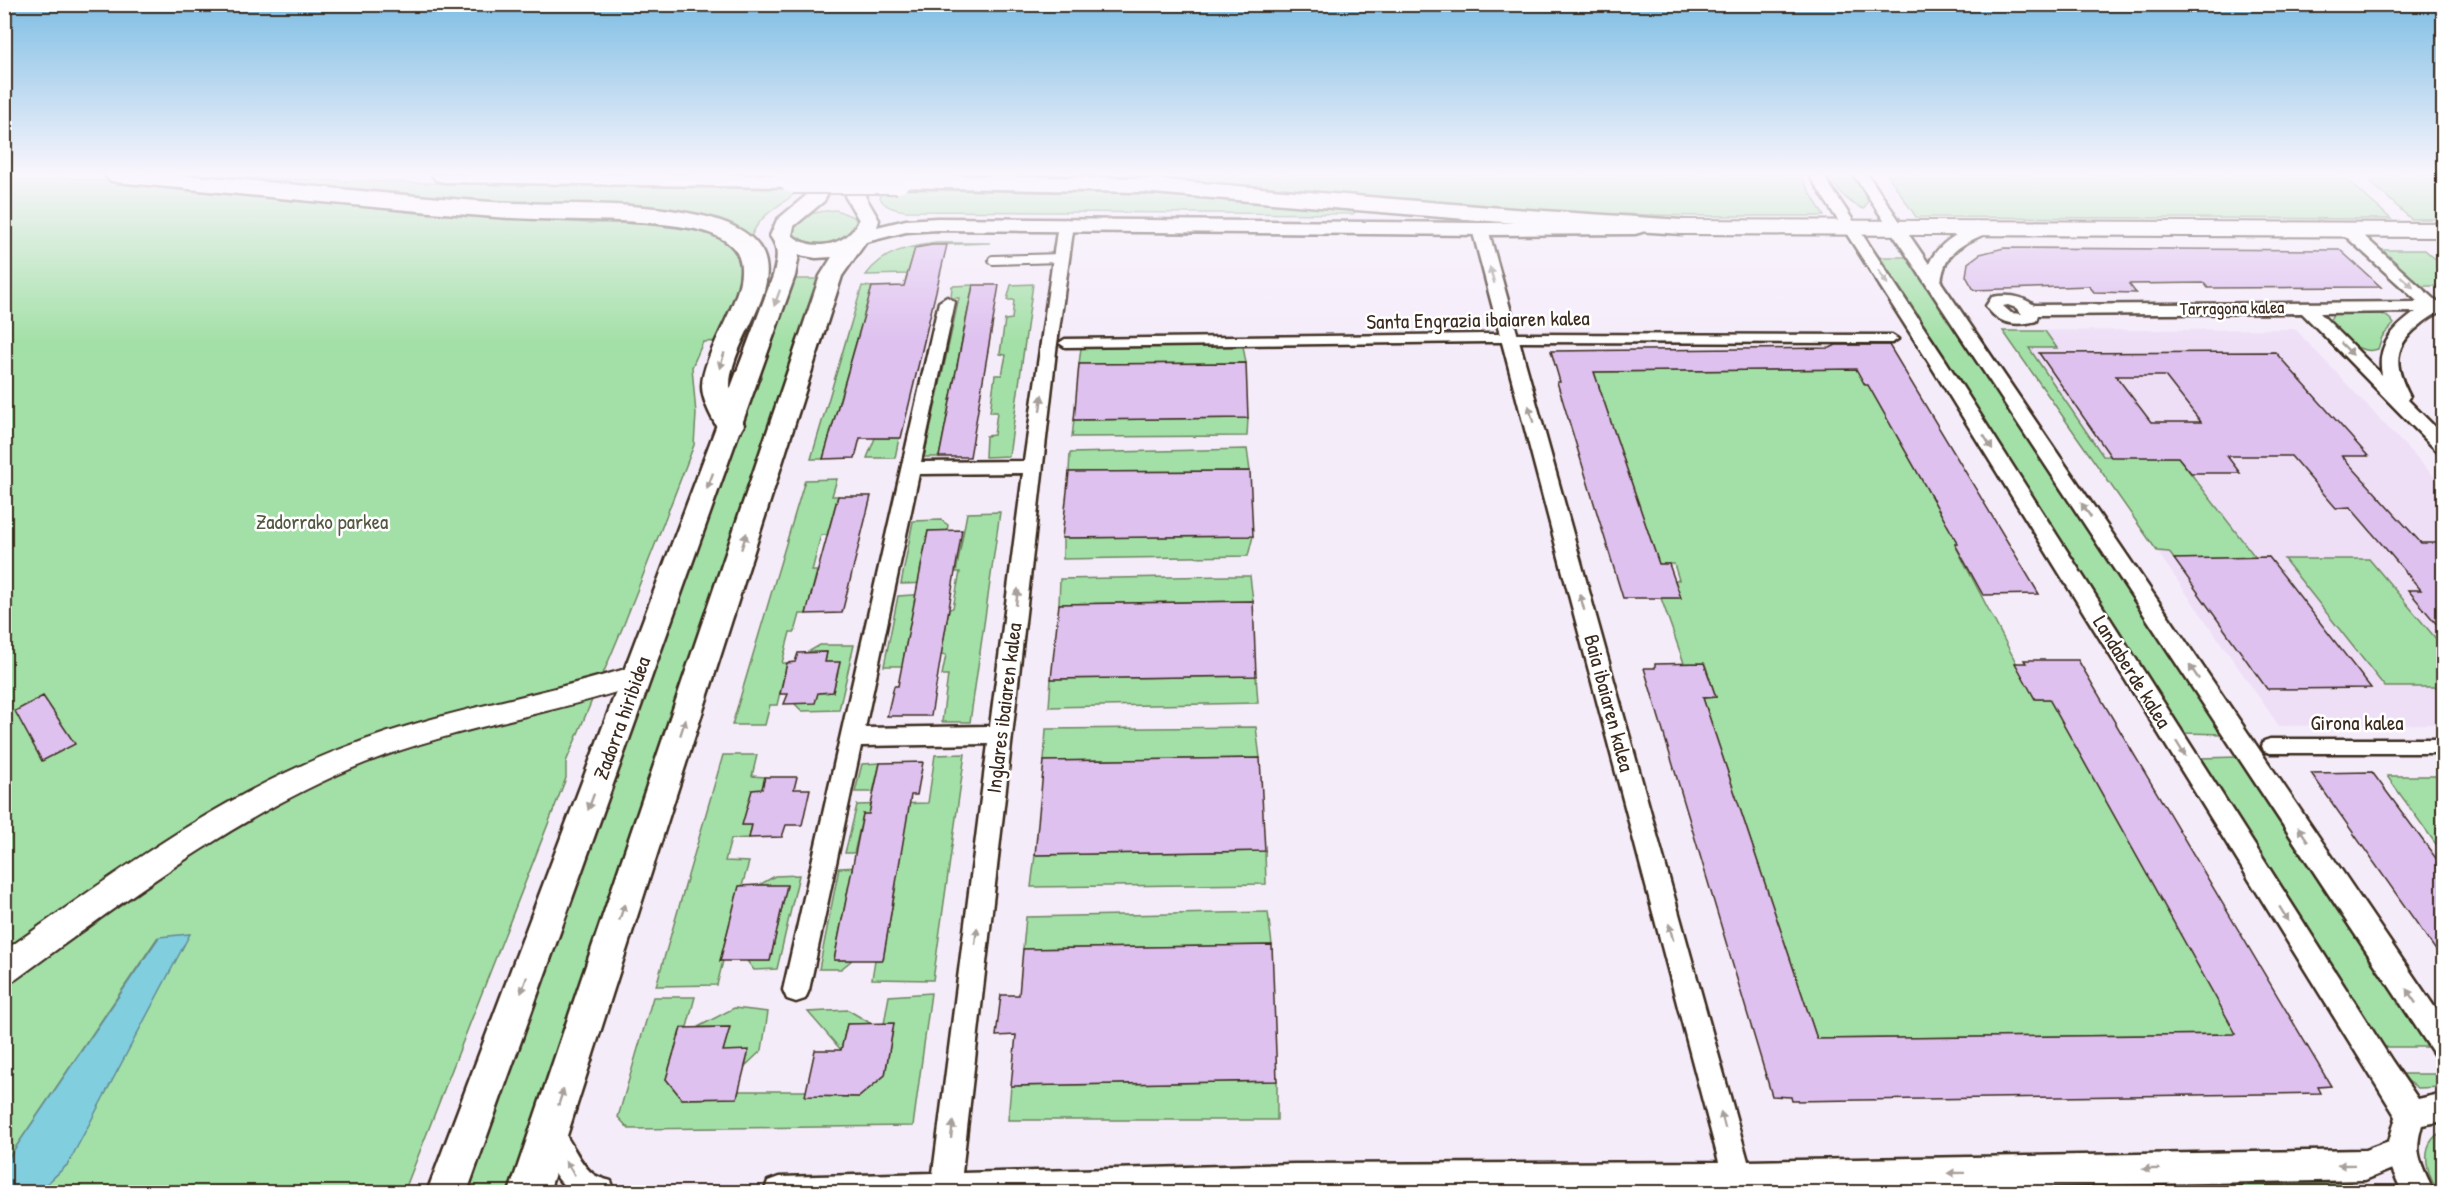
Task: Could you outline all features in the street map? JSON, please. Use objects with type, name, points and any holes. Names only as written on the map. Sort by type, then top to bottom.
[{"type":"highway","points":[[724,231],[744,246],[754,266],[754,280],[722,358],[716,387],[730,425]]},
{"type":"main road","name":"Zadorra hiribidea","points":[[447,1192],[789,262],[781,231]]},
{"type":"main road","points":[[529,1192],[831,276],[838,263],[866,231]]},
{"type":"main road","points":[[785,242],[795,248],[818,251],[841,248],[859,239],[888,231]]},
{"type":"street","name":"Inglares ibaiaren kalea","points":[[945,1190],[1033,467],[1065,231]]},
{"type":"street","name":"Baia ibaiaren kalea","points":[[1481,231],[1738,1177]]},
{"type":"street","name":"Landaberde kalea","points":[[1854,231],[2382,1071],[2412,1115]]},
{"type":"street","points":[[1899,231],[2444,1045]]},
{"type":"street","points":[[1933,282],[1934,266],[1943,251],[1980,231]]},
{"type":"street","points":[[2349,231],[2438,307],[2396,338],[2389,356],[2393,383],[2415,418]]},
{"type":"street","points":[[796,990],[947,302]]},
{"type":"street","name":"Tarragona kalea","points":[[2030,310],[2438,307]]},
{"type":"street","points":[[2306,308],[2444,447]]},
{"type":"street","name":"Santa Engrazia ibaiaren kalea","points":[[1065,343],[1510,338],[1892,339]]},
{"type":"street","points":[[909,468],[1033,467]]},
{"type":"street","points":[[4,970],[169,854],[254,802],[300,778],[355,755],[440,726],[574,696],[638,675]]},
{"type":"street","points":[[851,737],[1000,735]]},
{"type":"street","name":"Girona kalea","points":[[2270,746],[2444,746]]},
{"type":"street","points":[[2418,1192],[2405,1167],[2402,1150],[2404,1130],[2412,1115],[2428,1109],[2444,1107]]},
{"type":"street","points":[[548,1134],[574,1176],[592,1192],[600,1192]]},
{"type":"street","points":[[778,1192],[945,1190],[1296,1179],[1738,1177],[2365,1165],[2402,1150]]},
{"type":"lane","points":[[993,260],[1061,258]]},
{"type":"shaded area","points":[[2295,329],[2443,486],[2443,724],[2279,726],[2003,331]]},
{"type":"green space","name":"Zadorrako parkea","points":[[5,231],[706,231],[718,236],[735,249],[744,270],[722,341],[703,342],[692,367],[696,414],[694,445],[624,624],[566,762],[566,778],[404,1192],[38,1192],[68,1164],[158,937],[5,1163]]},
{"type":"green space","points":[[739,231],[754,231],[751,237],[747,238]]},
{"type":"green space","points":[[793,231],[852,231],[840,241],[822,244],[804,241],[796,237]]},
{"type":"green space","points":[[937,243],[990,243],[932,245],[915,248],[908,274],[866,275],[880,260],[889,255],[907,248]]},
{"type":"green space","points":[[2380,250],[2425,250],[2443,266],[2443,286],[2418,286]]},
{"type":"green space","points":[[1880,257],[1909,257],[2224,734],[2183,733]]},
{"type":"green space","points":[[792,279],[821,279],[513,1192],[461,1192]]},
{"type":"green space","points":[[1033,284],[1009,456],[985,457],[986,436],[994,435],[997,412],[990,412],[995,375],[1002,375],[1006,355],[1000,354],[1005,320],[1012,319],[1014,300],[1007,300],[1011,285]]},
{"type":"green space","points":[[973,285],[939,457],[924,457],[959,298],[951,298],[952,286]]},
{"type":"green space","points":[[862,286],[872,287],[823,459],[811,459]]},
{"type":"green space","points":[[2341,312],[2377,313],[2384,315],[2394,324],[2382,337],[2378,349],[2364,350],[2352,344],[2332,324],[2330,319],[2333,315]]},
{"type":"green space","points":[[2003,331],[2045,331],[2057,348],[2029,348],[2103,456],[2178,457],[2256,558],[2174,559],[2169,552],[2157,551]]},
{"type":"green space","points":[[1243,346],[1246,363],[1079,364],[1081,348]]},
{"type":"green space","points":[[1856,369],[1868,385],[1958,544],[1955,545],[2035,699],[2049,699],[2237,1034],[1817,1039],[1703,698],[1716,697],[1705,664],[1684,663],[1661,598],[1680,598],[1675,580],[1679,580],[1674,564],[1659,564],[1594,372]]},
{"type":"green space","points":[[1248,418],[1247,436],[1072,437],[1074,420]]},
{"type":"green space","points":[[875,438],[899,438],[895,458],[867,458]]},
{"type":"green space","points":[[1247,449],[1250,471],[1069,472],[1070,453]]},
{"type":"green space","points":[[837,479],[832,496],[838,496],[827,535],[821,535],[812,571],[817,571],[806,614],[800,614],[795,632],[790,632],[782,663],[787,663],[777,705],[770,705],[765,725],[732,725],[805,480]]},
{"type":"green space","points":[[1000,512],[970,722],[942,722],[948,675],[942,675],[946,655],[941,654],[949,609],[953,608],[960,572],[956,572],[967,513]]},
{"type":"green space","points":[[941,520],[948,525],[947,531],[928,531],[920,572],[932,583],[901,584],[913,521]]},
{"type":"green space","points":[[1253,536],[1248,556],[1063,559],[1063,538]]},
{"type":"green space","points":[[2284,559],[2369,559],[2443,647],[2443,687],[2385,687]]},
{"type":"green space","points":[[1250,576],[1253,601],[1059,604],[1060,579]]},
{"type":"green space","points":[[927,594],[933,609],[913,610],[904,655],[916,666],[884,666],[898,596]]},
{"type":"green space","points":[[820,645],[854,645],[839,710],[802,711],[794,703],[818,693],[833,692],[840,663],[825,662],[827,652],[808,652]]},
{"type":"green space","points":[[1256,676],[1258,703],[1049,707],[1051,679]]},
{"type":"green space","points":[[1256,727],[1260,758],[1044,761],[1046,729]]},
{"type":"green space","points":[[965,754],[933,980],[872,979],[875,960],[883,960],[896,885],[892,885],[863,815],[854,853],[845,853],[857,805],[928,803],[935,755]]},
{"type":"green space","points":[[723,755],[757,755],[752,776],[765,777],[762,789],[743,825],[752,825],[749,838],[731,839],[725,861],[749,862],[742,886],[739,887],[720,961],[723,961],[717,985],[656,986]]},
{"type":"green space","points":[[2240,757],[2434,1047],[2381,1047],[2199,758]]},
{"type":"green space","points":[[880,763],[873,792],[855,792],[862,764]]},
{"type":"green space","points":[[2387,776],[2443,776],[2443,854]]},
{"type":"green space","points":[[1265,851],[1266,884],[1031,887],[1035,855]]},
{"type":"green space","points":[[861,867],[873,884],[849,885],[834,960],[852,960],[841,969],[819,969],[839,868]]},
{"type":"green space","points":[[799,875],[777,969],[754,970],[747,961],[770,961],[787,886],[759,885],[775,876]]},
{"type":"green space","points":[[1268,912],[1272,945],[1023,949],[1026,917]]},
{"type":"green space","points":[[931,993],[913,1126],[629,1129],[618,1117],[653,997],[695,997],[687,1027],[681,1027],[666,1079],[682,1099],[737,1098],[739,1091],[807,1091],[806,1096],[859,1097],[885,1075],[894,1024],[884,1024],[889,996]]},
{"type":"green space","points":[[734,1008],[768,1012],[762,1050],[745,1066],[723,1051],[729,1027],[698,1027]]},
{"type":"green space","points":[[848,1010],[872,1024],[847,1024],[841,1050],[808,1012]]},
{"type":"green space","points":[[2398,1074],[2443,1074],[2443,1087],[2418,1088]]},
{"type":"green space","points":[[1277,1081],[1277,1120],[1008,1120],[1011,1086]]},
{"type":"green space","points":[[2443,1130],[2443,1192],[2439,1192],[2429,1174],[2427,1152],[2433,1139]]},
{"type":"green space","points":[[2351,1183],[2358,1192],[1843,1192]]},
{"type":"water","points":[[190,934],[68,1164],[38,1192],[5,1192],[5,1163],[159,937]]},
{"type":"building","points":[[947,245],[901,438],[860,438],[855,458],[823,459],[872,287],[904,286],[915,248]]},
{"type":"building","points":[[2004,248],[2340,250],[2381,287],[2208,288],[2204,283],[2129,284],[2136,293],[2094,292],[2089,286],[1974,290],[1966,276],[1968,263],[1980,254]]},
{"type":"building","points":[[973,285],[999,285],[970,457],[939,457]]},
{"type":"building","points":[[1836,345],[1889,345],[2039,594],[1983,595],[1955,544],[1958,544],[1868,385],[1865,385],[1856,369],[1594,372],[1659,564],[1669,564],[1681,598],[1623,598],[1557,382],[1560,382],[1551,351],[1830,348]]},
{"type":"building","points":[[2275,352],[2368,456],[2342,456],[2421,543],[2444,543],[2444,633],[2408,590],[2421,590],[2350,507],[2336,508],[2291,456],[2227,456],[2240,473],[2191,473],[2178,457],[2111,457],[2039,353]],"holes":[[[2116,376],[2165,376],[2201,422],[2151,422]]]},
{"type":"building","points":[[1246,363],[1248,418],[1074,420],[1079,364]]},
{"type":"building","points":[[1250,471],[1253,536],[1062,538],[1069,472]]},
{"type":"building","points":[[838,496],[871,496],[842,613],[806,614]]},
{"type":"building","points":[[962,530],[931,716],[887,716],[894,686],[898,686],[928,531]]},
{"type":"building","points":[[2269,557],[2371,688],[2267,689],[2174,559]]},
{"type":"building","points":[[1253,601],[1256,676],[1051,679],[1059,604]]},
{"type":"building","points":[[827,652],[825,662],[840,662],[833,692],[818,693],[815,703],[784,704],[788,694],[780,694],[787,663],[795,662],[798,653]]},
{"type":"building","points":[[2024,660],[2078,660],[2331,1086],[2318,1087],[2321,1093],[1792,1101],[1791,1097],[1772,1096],[1644,668],[1655,668],[1655,664],[1704,663],[1716,697],[1703,698],[1817,1039],[2236,1034],[2049,699],[2035,699],[2015,663],[2026,663]]},
{"type":"building","points":[[43,696],[75,744],[42,761],[15,711]]},
{"type":"building","points":[[1260,758],[1265,851],[1035,855],[1044,761]]},
{"type":"building","points":[[923,762],[917,795],[911,795],[883,960],[834,960],[863,814],[869,814],[880,763]]},
{"type":"building","points":[[2372,772],[2444,869],[2444,962],[2311,773]]},
{"type":"building","points":[[765,777],[797,777],[794,789],[810,789],[802,825],[786,825],[782,837],[749,838],[752,825],[742,825],[752,790],[762,789]]},
{"type":"building","points":[[787,885],[770,961],[720,961],[739,886]]},
{"type":"building","points":[[1272,945],[1277,1081],[1011,1086],[1016,1035],[996,1036],[1001,995],[1019,995],[1023,949]]},
{"type":"building","points":[[894,1023],[885,1075],[859,1097],[805,1096],[815,1050],[841,1050],[847,1024]]},
{"type":"building","points":[[730,1027],[723,1051],[749,1050],[737,1098],[682,1099],[666,1079],[681,1028]]}]
